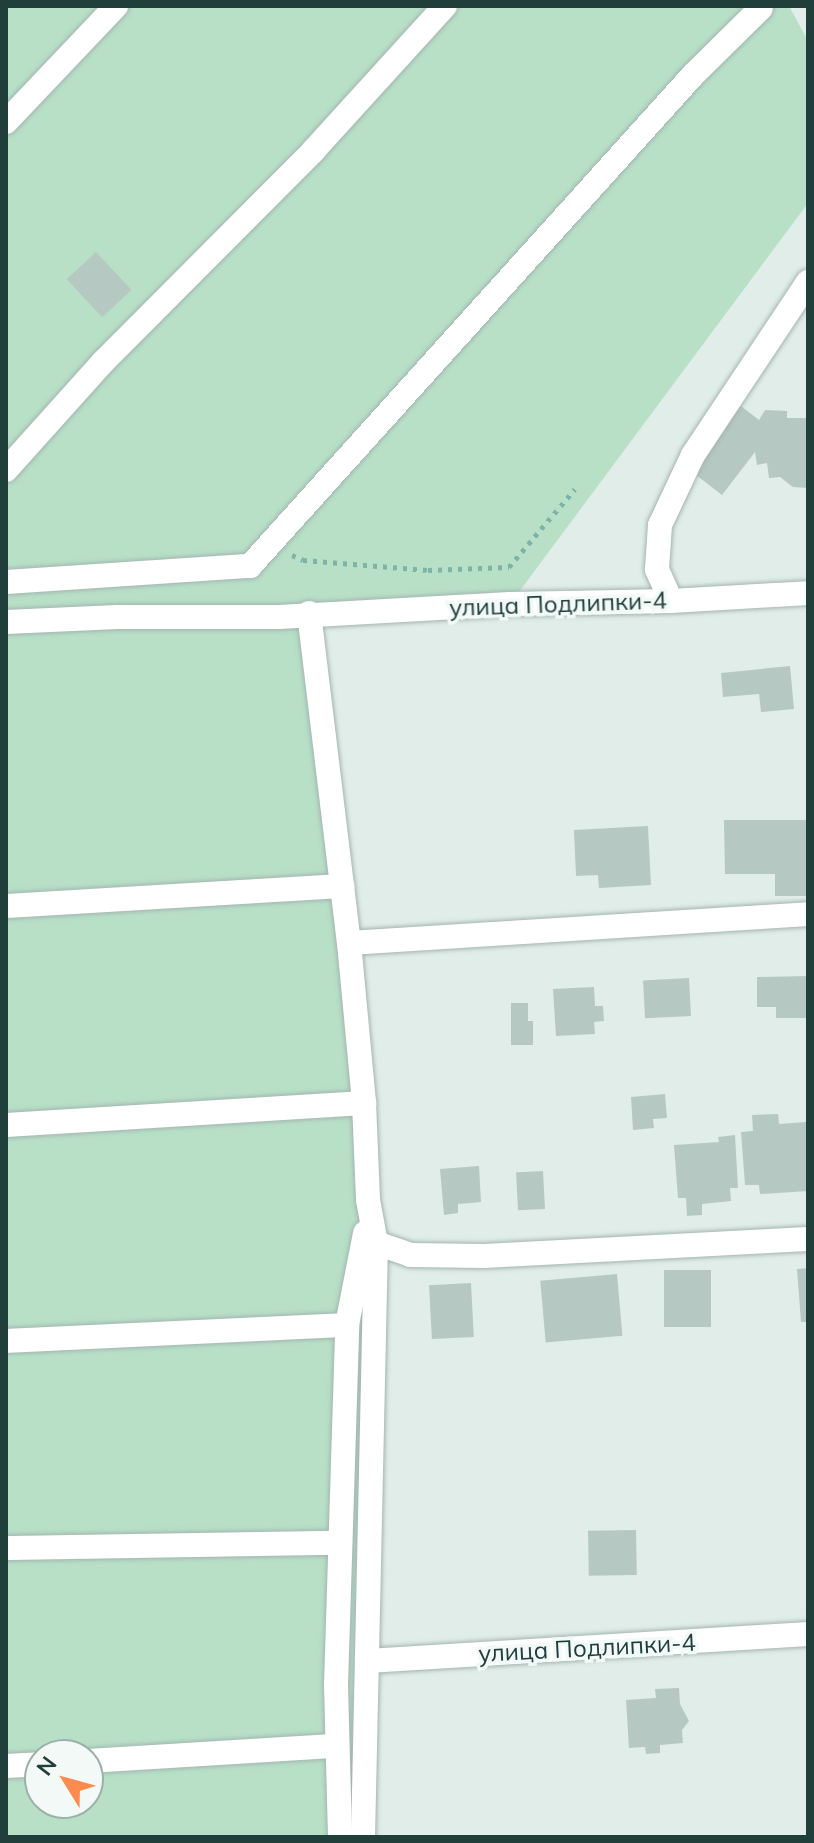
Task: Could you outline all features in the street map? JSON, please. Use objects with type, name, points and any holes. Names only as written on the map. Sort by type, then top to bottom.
[{"type":"street","points":[[6,122],[116,6]]},
{"type":"street","points":[[6,470],[103,362],[313,151],[445,6]]},
{"type":"street","points":[[6,582],[250,566],[693,75],[761,8]]},
{"type":"street","points":[[671,601],[657,569],[660,525],[693,455],[808,282]]},
{"type":"street","name":"улица Подлипки-4","points":[[6,622],[117,617],[279,617],[309,613],[671,601],[808,593]]},
{"type":"street","points":[[309,613],[349,943],[364,1103],[370,1210],[376,1243],[363,1837]]},
{"type":"street","points":[[6,906],[342,886]]},
{"type":"street","points":[[349,943],[808,914]]},
{"type":"street","points":[[6,1125],[364,1103]]},
{"type":"street","points":[[340,1837],[336,1685],[347,1325],[370,1210]]},
{"type":"street","points":[[376,1243],[410,1255],[484,1256],[808,1239]]},
{"type":"street","points":[[6,1341],[347,1325]]},
{"type":"street","points":[[6,1548],[340,1543]]},
{"type":"street","name":"улица Подлипки-4","points":[[367,1661],[808,1634]]},
{"type":"street","points":[[104,1760],[333,1746]]},
{"type":"path","points":[[270,544],[303,560],[428,570],[509,567],[575,489]]},
{"type":"green space","points":[[6,6],[789,6],[808,41],[808,203],[510,604],[309,613],[364,1103],[363,1837],[6,1837]]},
{"type":"building","points":[[96,252],[131,290],[102,317],[67,279]]},
{"type":"building","points":[[741,406],[759,420],[765,410],[787,411],[787,418],[808,418],[808,488],[793,487],[780,477],[769,478],[767,463],[757,465],[755,452],[722,495],[691,471]]},
{"type":"building","points":[[790,666],[794,709],[761,712],[759,694],[723,697],[721,673]]},
{"type":"building","points":[[724,820],[808,820],[808,896],[775,896],[775,874],[725,874]]},
{"type":"building","points":[[648,826],[651,885],[599,888],[598,875],[576,876],[574,830]]},
{"type":"building","points":[[808,976],[808,1018],[776,1018],[776,1007],[757,1007],[757,977]]},
{"type":"building","points":[[689,978],[691,1016],[645,1018],[643,980]]},
{"type":"building","points":[[594,987],[595,1006],[603,1006],[604,1021],[594,1022],[595,1034],[556,1036],[553,989]]},
{"type":"building","points":[[511,1003],[528,1003],[528,1021],[533,1021],[533,1045],[511,1045]]},
{"type":"building","points":[[665,1094],[667,1118],[653,1119],[654,1128],[633,1130],[631,1097]]},
{"type":"building","points":[[778,1114],[779,1124],[806,1122],[808,1191],[760,1194],[759,1185],[745,1185],[741,1132],[753,1131],[752,1115]]},
{"type":"building","points":[[735,1135],[738,1188],[730,1188],[731,1201],[702,1204],[702,1215],[687,1216],[686,1198],[678,1198],[674,1145],[719,1142],[718,1137]]},
{"type":"building","points":[[479,1166],[481,1202],[458,1204],[458,1213],[444,1215],[440,1169]]},
{"type":"building","points":[[543,1171],[545,1209],[518,1210],[516,1172]]},
{"type":"building","points":[[808,1268],[808,1322],[801,1322],[797,1269]]},
{"type":"building","points":[[664,1270],[711,1270],[711,1327],[664,1327]]},
{"type":"building","points":[[617,1274],[622,1336],[546,1342],[540,1281]]},
{"type":"building","points":[[471,1283],[474,1337],[432,1339],[429,1285]]},
{"type":"building","points":[[636,1530],[637,1575],[589,1576],[588,1531]]},
{"type":"building","points":[[679,1688],[680,1704],[689,1721],[682,1730],[683,1743],[660,1745],[660,1753],[646,1754],[645,1747],[629,1748],[626,1700],[656,1698],[655,1689]]}]
